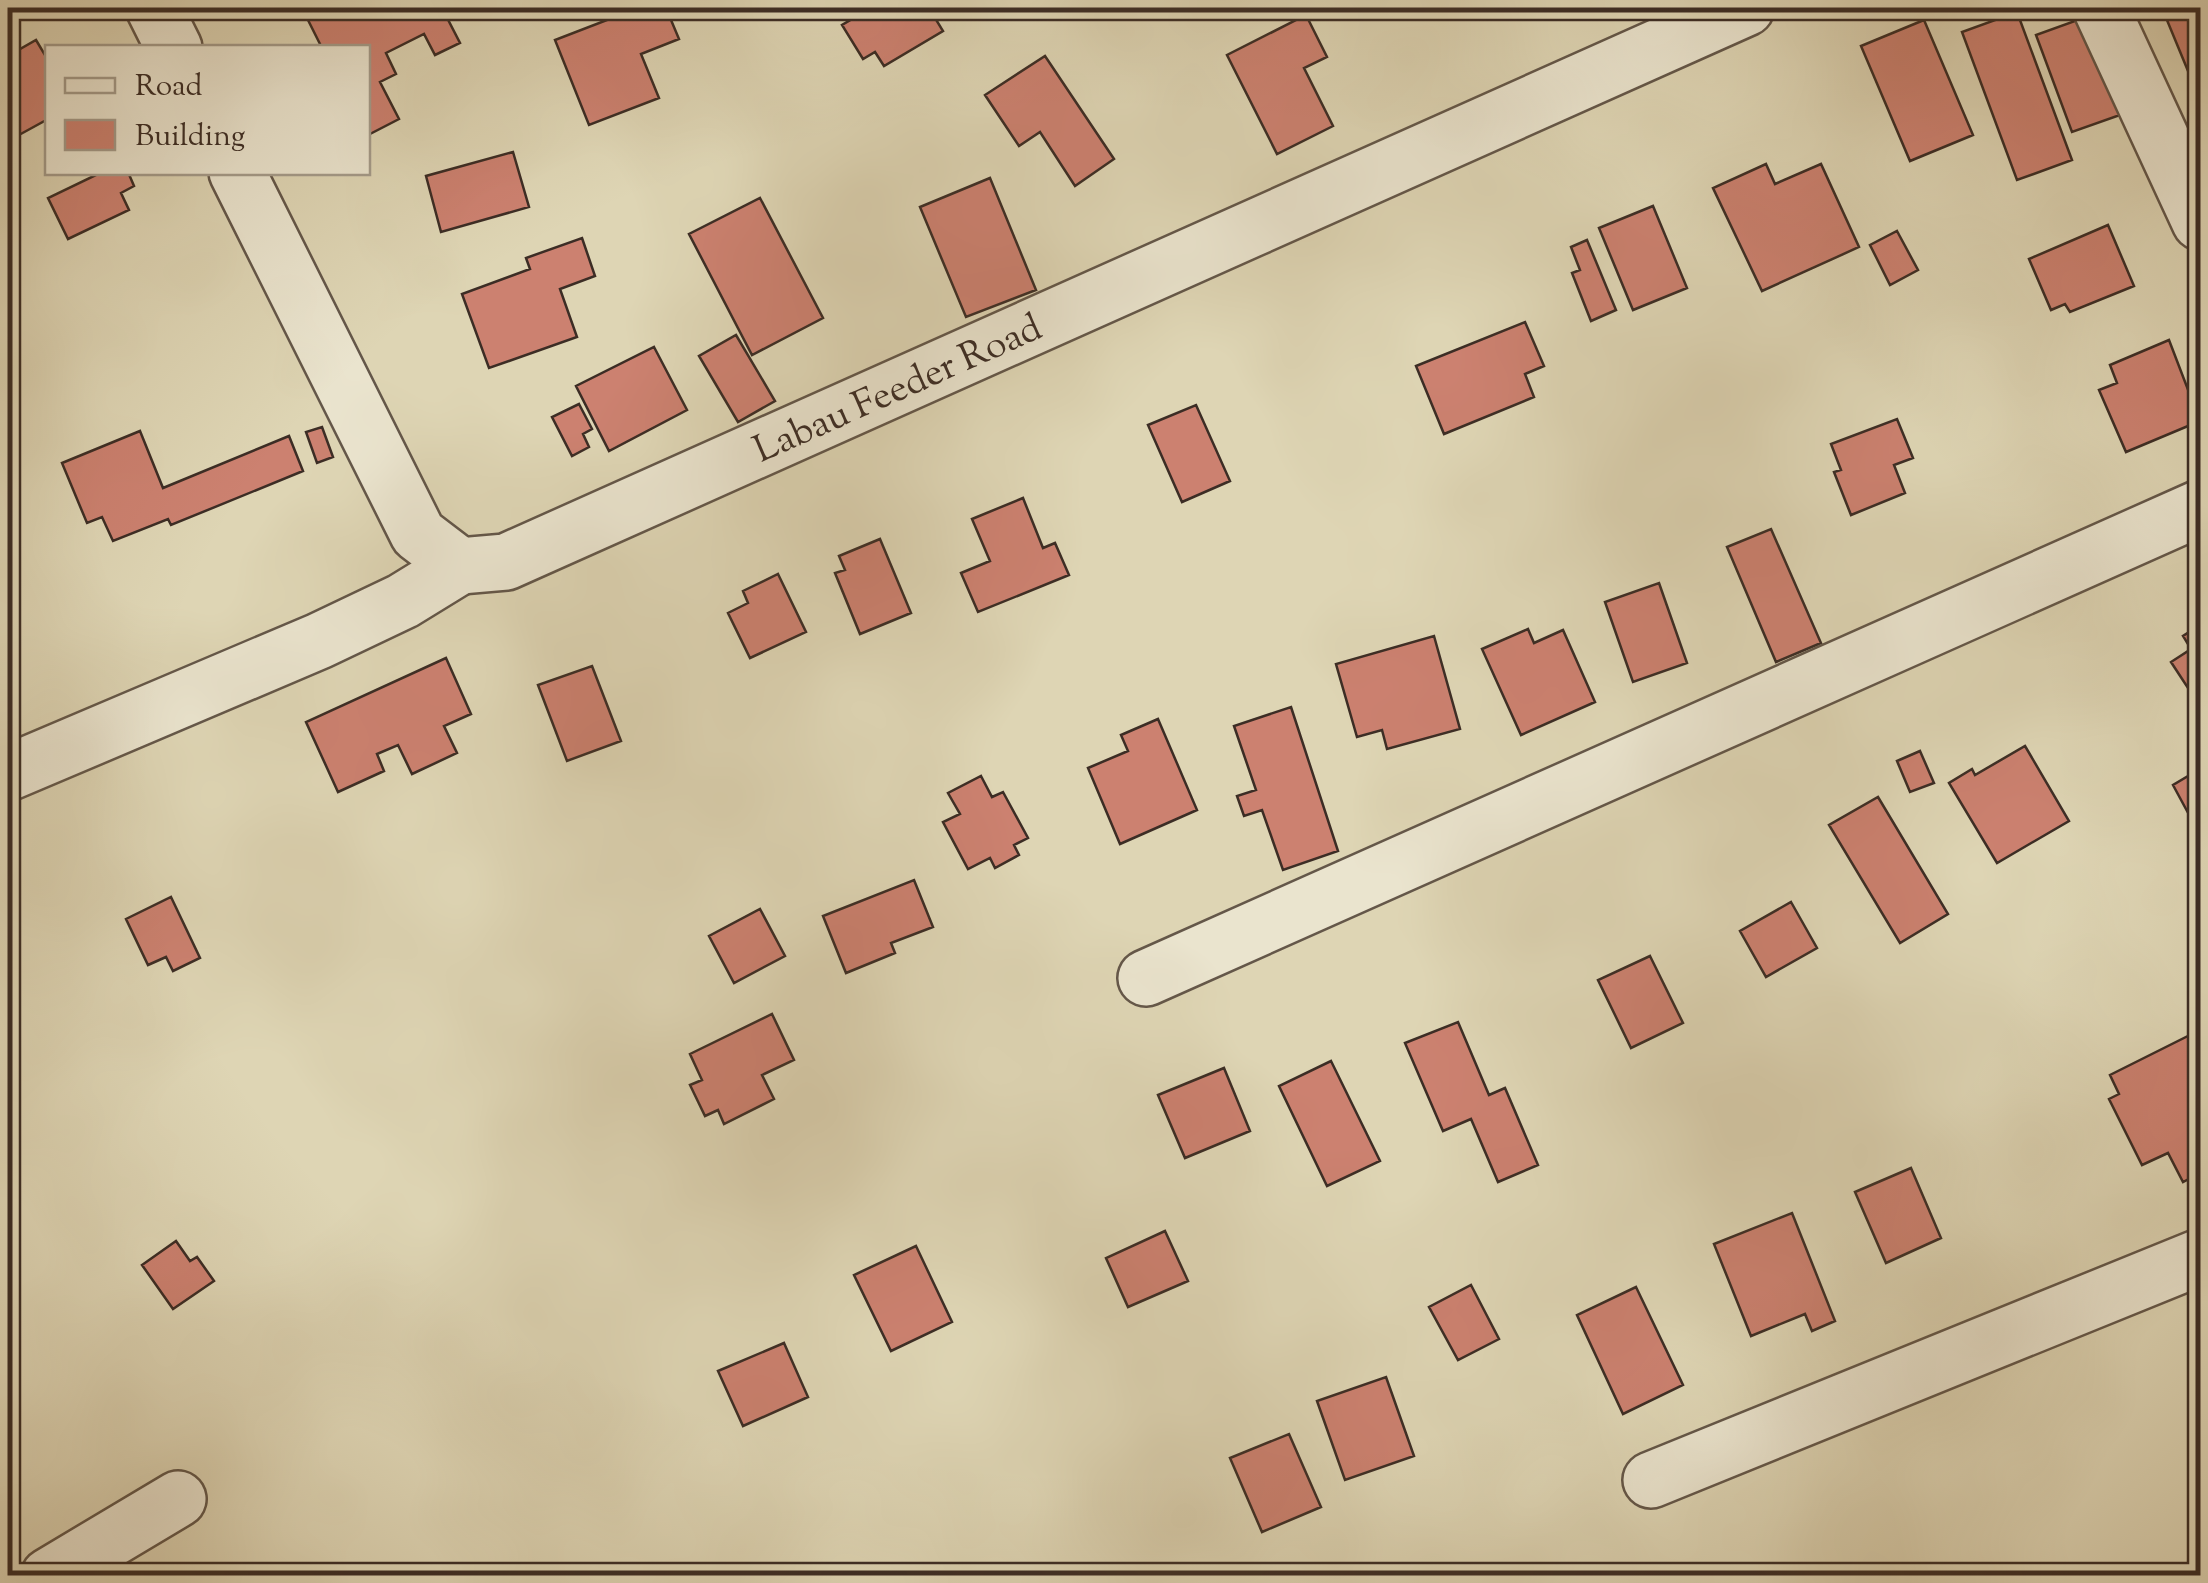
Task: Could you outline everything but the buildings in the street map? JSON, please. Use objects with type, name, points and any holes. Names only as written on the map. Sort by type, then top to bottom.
[{"type":"street","points":[[154,8],[172,45]]},
{"type":"street","name":"Labau Feeder Road","points":[[460,566],[506,562],[1746,8]]},
{"type":"street","points":[[2101,8],[2200,222]]},
{"type":"street","points":[[8,773],[319,641],[404,601],[460,566],[418,534],[238,175]]},
{"type":"street","points":[[1146,978],[2200,508]]},
{"type":"street","points":[[1651,1480],[2200,1257]]},
{"type":"street","points":[[49,1576],[178,1499]]}]
